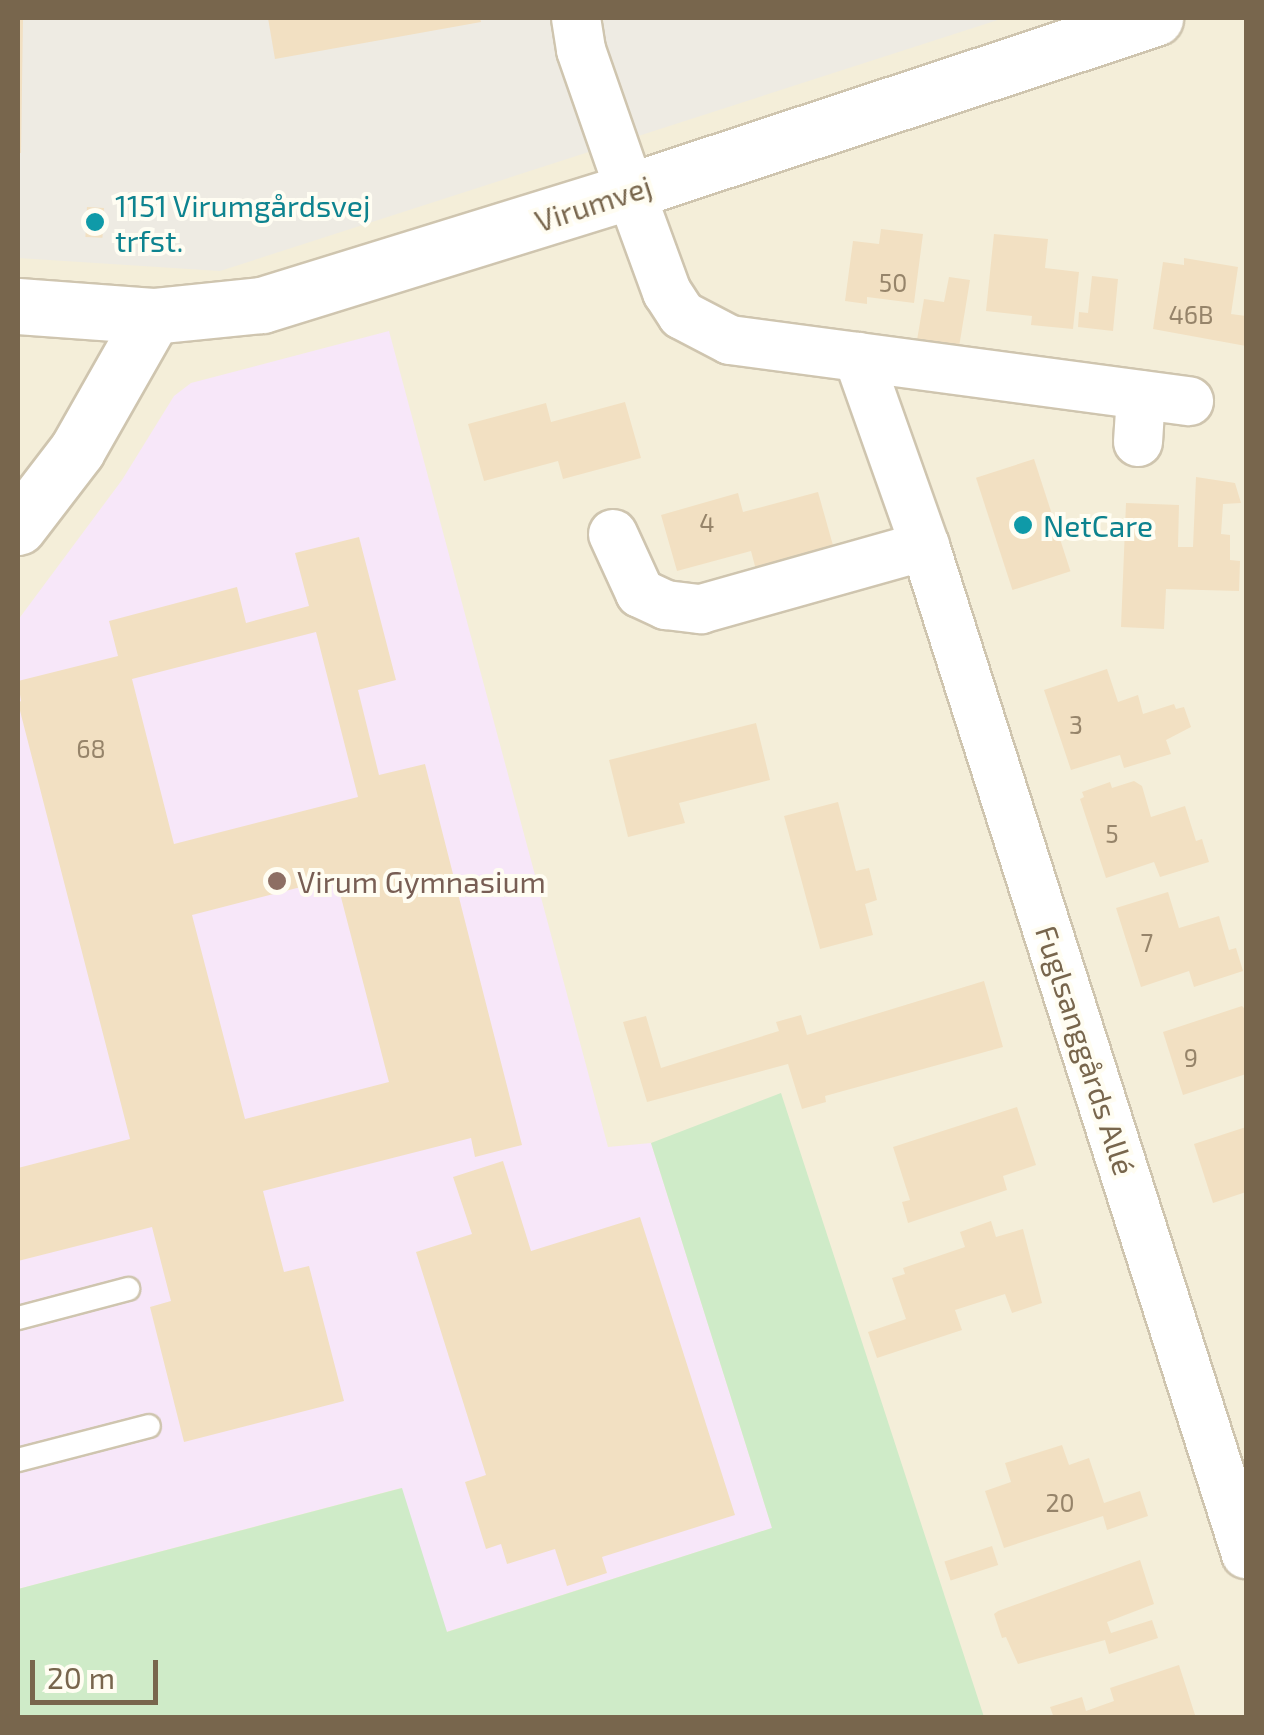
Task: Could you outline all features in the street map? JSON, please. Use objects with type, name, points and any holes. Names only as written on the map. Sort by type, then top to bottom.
[{"type":"street","points":[[576,18],[582,50],[630,191],[667,292],[682,316],[730,340],[1189,402]]},
{"type":"street","name":"Virumvej","points":[[18,306],[152,316],[262,306],[630,191],[1154,18]]},
{"type":"street","points":[[18,527],[76,450],[152,316]]},
{"type":"street","name":"Fuglsanggårds Allé","points":[[858,357],[924,546],[1246,1554]]},
{"type":"street","points":[[1138,442],[1141,395]]},
{"type":"street","points":[[613,534],[640,593],[666,605],[701,610],[924,546]]},
{"type":"lane","points":[[18,1318],[128,1289]]},
{"type":"lane","points":[[18,1460],[150,1426]]},
{"type":"shaded area","points":[[18,18],[1246,18],[1246,1717],[18,1717]]},
{"type":"shaded area","points":[[18,18],[1004,18],[220,271],[18,258]]},
{"type":"shaded area","name":"Virum Gymnasium","points":[[389,331],[608,1147],[651,1143],[772,1528],[446,1632],[401,1488],[18,1589],[18,620],[122,480],[174,396],[191,383]]},
{"type":"green space","points":[[781,1093],[984,1717],[18,1717],[18,1589],[402,1488],[447,1632],[772,1528],[651,1143]]},
{"type":"building","points":[[18,18],[23,18],[21,153],[18,153]]},
{"type":"building","points":[[268,18],[480,18],[481,22],[275,59]]},
{"type":"building","name":"1151 Virumgårdsvej trfst.","points":[[87,207],[104,208],[102,238],[85,237]]},
{"type":"building","points":[[881,229],[923,234],[914,303],[867,297],[867,304],[845,301],[853,241],[879,244]]},
{"type":"building","points":[[994,234],[1048,239],[1045,268],[1079,272],[1073,329],[1031,325],[1032,316],[986,311]]},
{"type":"building","points":[[1184,258],[1238,267],[1231,314],[1246,316],[1246,346],[1153,329],[1163,262],[1184,265]]},
{"type":"building","points":[[1092,276],[1118,279],[1113,331],[1078,327],[1079,312],[1088,313]]},
{"type":"building","points":[[949,277],[970,280],[959,347],[917,340],[924,299],[944,302]]},
{"type":"building","points":[[625,402],[641,458],[563,479],[558,461],[484,481],[468,424],[546,403],[551,422]]},
{"type":"building","name":"NetCare","points":[[1034,459],[1070,571],[1012,590],[976,478]]},
{"type":"building","points":[[1196,477],[1235,483],[1241,503],[1223,504],[1221,534],[1230,535],[1230,560],[1240,561],[1239,591],[1166,589],[1164,629],[1121,627],[1126,503],[1179,505],[1178,547],[1193,547]]},
{"type":"building","points":[[818,492],[834,549],[756,570],[751,551],[677,571],[661,515],[738,493],[743,512]]},
{"type":"building","points":[[359,537],[396,680],[358,690],[379,775],[425,764],[522,1145],[475,1157],[471,1138],[263,1191],[284,1272],[309,1266],[344,1401],[184,1442],[150,1307],[171,1301],[152,1227],[18,1261],[18,1168],[130,1139],[18,703],[18,681],[118,656],[109,621],[237,587],[246,623],[309,606],[295,553]],"holes":[[[316,632],[358,797],[174,844],[132,679]],[[336,878],[389,1082],[245,1119],[192,915]]]},
{"type":"building","points":[[1107,669],[1118,702],[1138,695],[1143,714],[1174,704],[1176,709],[1184,707],[1191,727],[1166,740],[1171,754],[1124,768],[1120,755],[1071,770],[1044,690]]},
{"type":"building","points":[[756,723],[770,780],[679,803],[685,823],[628,837],[609,760]]},
{"type":"building","points":[[1134,781],[1142,786],[1151,817],[1185,806],[1196,841],[1202,839],[1209,862],[1160,877],[1154,862],[1106,878],[1080,799],[1084,797],[1082,792],[1110,782],[1112,788]]},
{"type":"building","points":[[838,802],[856,871],[869,868],[877,900],[865,904],[873,935],[820,949],[784,816]]},
{"type":"building","points":[[1168,892],[1179,928],[1219,916],[1229,950],[1236,948],[1243,971],[1194,987],[1189,971],[1141,987],[1116,908]]},
{"type":"building","points":[[984,981],[1003,1047],[825,1096],[826,1102],[802,1109],[788,1064],[647,1102],[623,1022],[646,1016],[661,1068],[779,1031],[776,1022],[801,1015],[807,1035]]},
{"type":"building","points":[[1242,1006],[1246,1010],[1246,1074],[1183,1095],[1163,1032]]},
{"type":"building","points":[[1017,1107],[1036,1165],[1003,1176],[1007,1190],[908,1223],[902,1202],[910,1200],[893,1147]]},
{"type":"building","points":[[1246,1127],[1246,1192],[1213,1203],[1194,1144]]},
{"type":"building","points":[[503,1161],[531,1251],[640,1217],[735,1515],[602,1557],[607,1573],[567,1586],[555,1549],[507,1564],[501,1544],[486,1549],[465,1482],[486,1475],[416,1252],[472,1234],[453,1177]]},
{"type":"building","points":[[991,1221],[996,1237],[1023,1229],[1042,1303],[1012,1313],[1005,1294],[955,1310],[962,1330],[877,1358],[868,1332],[906,1319],[892,1278],[905,1274],[903,1268],[965,1247],[960,1232]]},
{"type":"building","points":[[1062,1445],[1069,1465],[1089,1458],[1104,1503],[1140,1491],[1148,1516],[1107,1530],[1103,1516],[1004,1548],[985,1491],[1011,1482],[1005,1463]]},
{"type":"building","points":[[992,1546],[998,1565],[951,1580],[944,1561]]},
{"type":"building","points":[[1140,1560],[1154,1604],[1107,1622],[1111,1633],[1152,1620],[1158,1638],[1109,1654],[1105,1640],[1018,1664],[1006,1637],[1002,1638],[994,1614]]},
{"type":"building","points":[[1179,1665],[1196,1718],[1054,1718],[1050,1707],[1082,1697],[1086,1711],[1114,1701],[1110,1688]]},
{"type":"place","name":"1151 Virumgårdsvej trfst.","points":[[95,222]]},
{"type":"place","name":"NetCare","points":[[1023,525]]},
{"type":"place","name":"Virum Gymnasium","points":[[277,881]]}]
